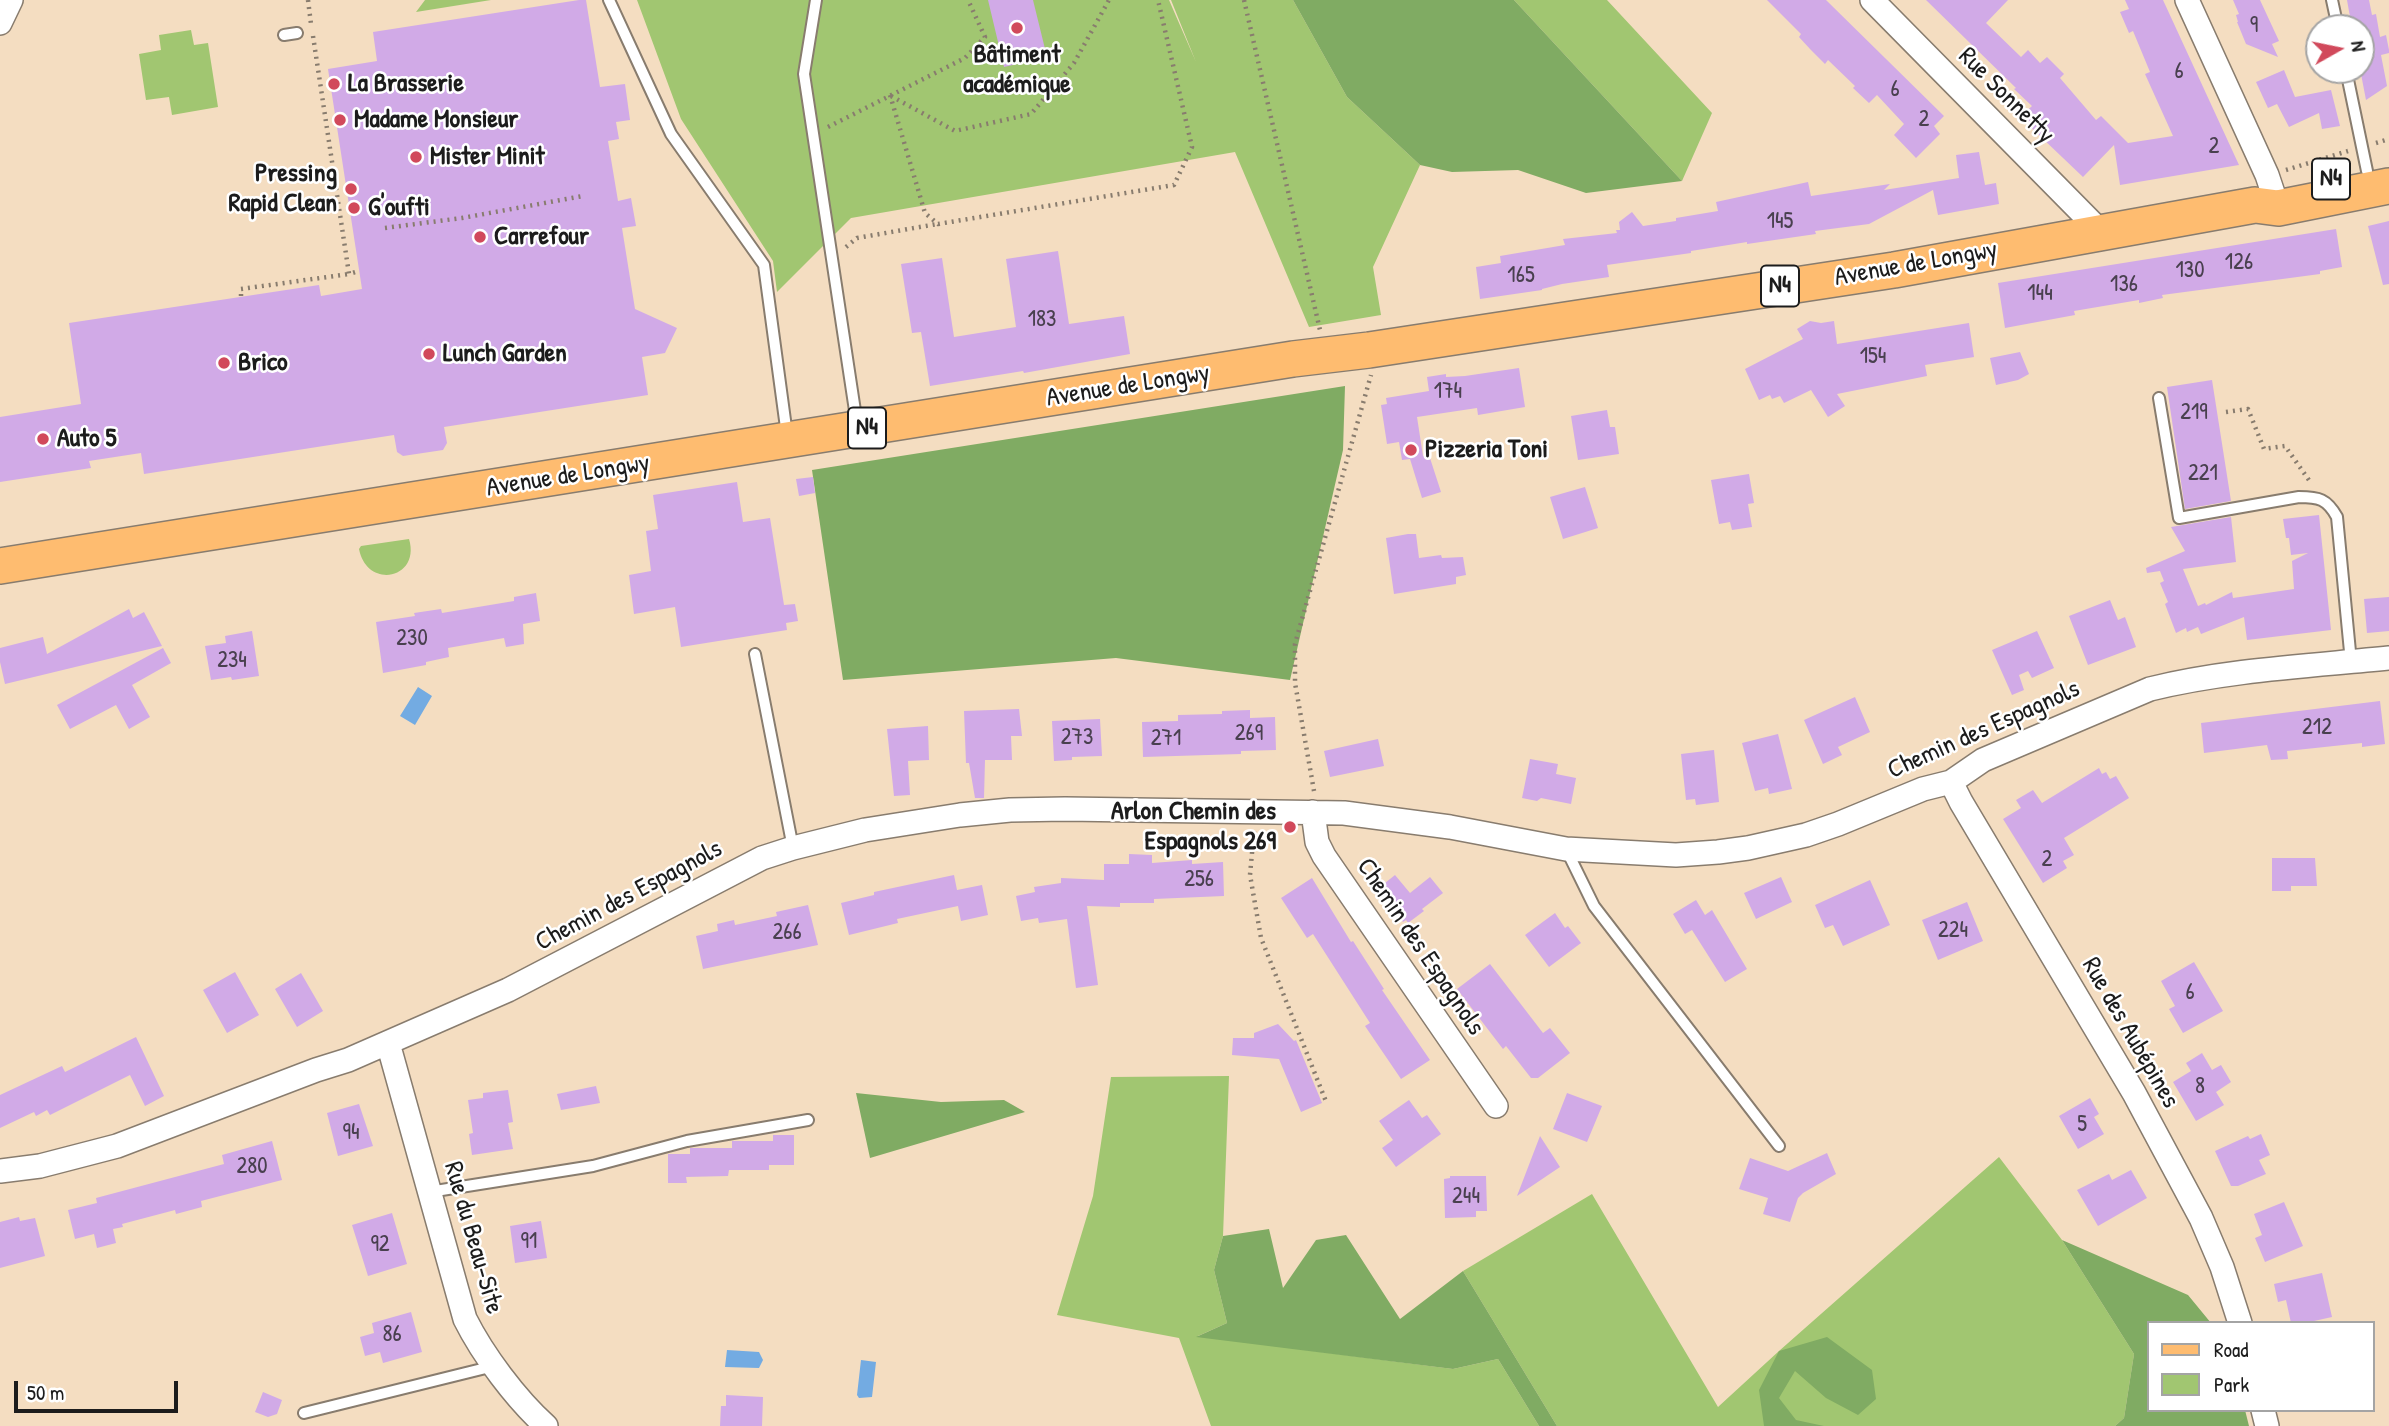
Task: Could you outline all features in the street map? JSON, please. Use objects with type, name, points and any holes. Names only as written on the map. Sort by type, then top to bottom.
[{"type":"main road","name":"Avenue de Longwy","points":[[0,566],[1326,355],[1894,270],[2101,232],[2377,168]]},
{"type":"street","points":[[0,23],[10,0]]},
{"type":"street","name":"Rue Sonnetty","points":[[1872,0],[2101,232]]},
{"type":"street","points":[[2187,0],[2268,195]]},
{"type":"street","name":"Chemin des Espagnols","points":[[0,1171],[40,1166],[117,1146],[348,1060],[508,990],[762,859],[832,837],[960,814],[1065,809],[1344,813],[1437,824],[1566,849],[1676,855],[1748,848],[1806,835],[1923,789],[1951,782],[1983,760],[2150,689],[2250,672],[2389,658]]},
{"type":"street","name":"Rue des Aubépines","points":[[1951,782],[2134,1093],[2201,1217],[2222,1267],[2239,1321]]},
{"type":"street","name":"Chemin des Espagnols","points":[[1313,812],[1317,842],[1324,856],[1496,1106]]},
{"type":"street","name":"Rue du Beau-Site","points":[[388,1043],[465,1319],[476,1342],[494,1366],[547,1426]]},
{"type":"lane","points":[[609,0],[671,134],[764,265],[788,442]]},
{"type":"lane","points":[[816,0],[804,74],[857,430]]},
{"type":"lane","points":[[284,35],[297,33]]},
{"type":"lane","points":[[2350,84],[2377,168]]},
{"type":"lane","points":[[2159,398],[2179,518],[2299,497],[2314,497],[2329,503],[2337,517],[2351,662]]},
{"type":"lane","points":[[755,654],[793,848]]},
{"type":"lane","points":[[1566,849],[1594,906],[1779,1146]]},
{"type":"lane","points":[[429,1192],[593,1166],[687,1142],[808,1120]]},
{"type":"lane","points":[[304,1413],[494,1366]]},
{"type":"path","points":[[307,0],[349,274]]},
{"type":"path","points":[[814,133],[965,58],[985,37],[968,0]]},
{"type":"path","points":[[890,95],[955,131],[1031,114],[1074,63],[1109,0]]},
{"type":"path","points":[[833,258],[857,238],[1174,185],[1192,147],[1158,0]]},
{"type":"path","points":[[1244,0],[1326,355]]},
{"type":"path","points":[[890,95],[925,213],[938,224]]},
{"type":"path","points":[[2268,195],[2377,168],[2389,139]]},
{"type":"path","points":[[385,228],[462,218],[583,196]]},
{"type":"path","points":[[241,296],[241,289],[359,271]]},
{"type":"path","points":[[1313,812],[1314,795],[1295,683],[1294,644],[1371,376],[1368,350]]},
{"type":"path","points":[[2226,412],[2248,409],[2264,449],[2285,446],[2312,485],[2314,497]]},
{"type":"path","points":[[1257,813],[1250,875],[1261,938],[1327,1104]]},
{"type":"green space","points":[[425,0],[491,0],[416,12]]},
{"type":"green space","points":[[637,0],[1169,0],[1196,62],[1171,0],[1293,0],[1347,97],[1420,165],[1373,267],[1381,315],[1309,327],[1235,152],[851,218],[777,292],[773,261],[681,119]]},
{"type":"green space","points":[[1293,0],[1514,0],[1682,181],[1586,193],[1518,170],[1452,172],[1420,165],[1347,97]]},
{"type":"green space","points":[[1514,0],[1607,0],[1712,113],[1682,181]]},
{"type":"green space","points":[[191,30],[194,45],[208,43],[218,107],[172,115],[169,97],[146,100],[139,54],[161,50],[159,35]]},
{"type":"green space","points":[[1345,386],[1343,450],[1290,680],[1116,658],[843,680],[812,470]]},
{"type":"green space","points":[[409,539],[411,553],[407,563],[401,571],[392,574],[372,570],[364,562],[359,549],[361,546]]},
{"type":"green space","points":[[1229,1076],[1223,1236],[1214,1270],[1227,1323],[1198,1336],[1453,1369],[1498,1359],[1539,1426],[1211,1426],[1179,1338],[1057,1315],[1093,1196],[1111,1077]]},
{"type":"green space","points":[[856,1093],[941,1102],[1004,1100],[1025,1112],[870,1158]]},
{"type":"green space","points":[[1999,1157],[2062,1240],[2134,1354],[2124,1418],[2115,1426],[1557,1426],[1463,1271],[1592,1194],[1718,1407]]},
{"type":"green space","points":[[1269,1229],[1283,1288],[1316,1240],[1346,1235],[1400,1319],[1463,1271],[1557,1426],[1539,1426],[1498,1359],[1453,1369],[1196,1337],[1227,1323],[1214,1270],[1223,1236]]},
{"type":"green space","points":[[2062,1240],[2188,1295],[2209,1321],[2148,1321],[2148,1412],[2246,1412],[2249,1426],[2115,1426],[2124,1418],[2134,1354]]},
{"type":"green space","points":[[1827,1337],[1872,1370],[1876,1399],[1858,1415],[1826,1398],[1795,1371],[1779,1398],[1796,1420],[1824,1426],[1764,1426],[1759,1390],[1779,1351]]},
{"type":"water","points":[[418,687],[432,696],[415,725],[400,716]]},
{"type":"water","points":[[727,1350],[759,1352],[763,1360],[759,1368],[725,1367]]},
{"type":"water","points":[[861,1360],[876,1362],[872,1397],[859,1398],[857,1395]]},
{"type":"building","points":[[586,0],[600,87],[625,84],[630,120],[616,122],[619,139],[608,141],[618,201],[631,198],[636,226],[622,228],[635,309],[677,328],[665,353],[642,357],[648,395],[444,427],[447,443],[443,450],[403,456],[397,452],[394,435],[144,474],[141,453],[89,461],[91,468],[0,482],[0,417],[81,404],[69,323],[319,285],[321,296],[362,289],[328,69],[377,61],[373,32]]},
{"type":"building","name":"Bâtiment académique","points":[[988,0],[1033,0],[1047,57],[1004,67]]},
{"type":"building","points":[[1767,0],[1826,0],[1944,116],[1934,126],[1940,134],[1916,158],[1894,135],[1904,124],[1877,95],[1869,103],[1828,60],[1825,64],[1810,49],[1799,37],[1801,34]]},
{"type":"building","points":[[1926,0],[2008,0],[1986,23],[2021,57],[2028,50],[2040,63],[2047,57],[2064,74],[2060,78],[2096,120],[2101,116],[2128,143],[2173,136],[2145,74],[2150,72],[2133,31],[2129,33],[2120,12],[2129,9],[2125,0],[2163,0],[2239,165],[2120,185],[2114,145],[2083,177],[2020,117],[2032,106]]},
{"type":"building","points":[[2233,0],[2260,0],[2279,41],[2272,44],[2278,57],[2246,44],[2237,22],[2236,15],[2239,14]]},
{"type":"building","points":[[2347,0],[2369,0],[2372,14],[2350,14]]},
{"type":"building","points":[[2376,14],[2380,37],[2386,35],[2389,50],[2389,53],[2381,55],[2387,86],[2366,100],[2363,84],[2375,84]]},
{"type":"building","points":[[2284,70],[2295,97],[2331,90],[2340,126],[2322,129],[2319,113],[2289,127],[2277,104],[2268,108],[2256,82]]},
{"type":"building","points":[[1979,152],[1985,185],[1996,183],[1999,204],[1938,215],[1933,190],[1869,224],[1607,265],[1609,277],[1480,299],[1476,267],[1501,263],[1500,256],[1565,245],[1563,239],[1617,233],[1616,230],[1620,230],[1619,222],[1632,212],[1643,226],[1718,211],[1716,202],[1808,182],[1811,196],[1890,184],[1884,190],[1959,178],[1956,155]]},
{"type":"building","points":[[2389,221],[2389,284],[2383,285],[2368,226]]},
{"type":"building","points":[[2336,229],[2342,267],[2320,271],[2320,274],[2162,295],[2163,298],[2074,311],[2075,315],[2005,328],[1998,283]]},
{"type":"building","points":[[1058,251],[1069,324],[1124,316],[1130,354],[930,386],[921,332],[912,333],[901,264],[942,258],[954,337],[1016,327],[1006,259]]},
{"type":"building","points":[[1810,321],[1834,321],[1837,344],[1969,323],[1974,357],[1925,365],[1927,376],[1837,394],[1845,406],[1828,417],[1811,390],[1784,403],[1780,396],[1772,399],[1770,395],[1759,400],[1745,369],[1803,339],[1797,329]]},
{"type":"building","points":[[2020,352],[2029,374],[2018,380],[1996,385],[1990,358]]},
{"type":"building","points":[[1519,368],[1525,407],[1478,415],[1477,408],[1417,417],[1423,456],[1429,455],[1441,492],[1422,498],[1410,459],[1402,460],[1399,442],[1387,444],[1381,405],[1387,404],[1386,398],[1429,391],[1427,377],[1446,374],[1446,377],[1465,376]]},
{"type":"building","points":[[2212,380],[2231,501],[2185,509],[2167,387]]},
{"type":"building","points":[[1607,410],[1610,427],[1615,427],[1619,454],[1578,460],[1571,416]]},
{"type":"building","points":[[1749,474],[1754,503],[1748,504],[1752,527],[1732,530],[1730,522],[1719,524],[1711,480]]},
{"type":"building","points":[[813,477],[815,493],[799,496],[796,479]]},
{"type":"building","points":[[737,482],[743,522],[770,518],[784,605],[795,604],[798,621],[786,623],[787,630],[681,647],[675,607],[634,614],[629,575],[651,571],[646,531],[658,529],[653,495]]},
{"type":"building","points":[[1585,487],[1598,528],[1563,539],[1550,497]]},
{"type":"building","points":[[2319,515],[2331,630],[2247,640],[2244,617],[2201,634],[2198,627],[2187,632],[2186,628],[2176,633],[2165,604],[2168,602],[2160,583],[2164,581],[2160,571],[2147,573],[2146,568],[2185,551],[2171,527],[2231,517],[2236,562],[2183,569],[2198,606],[2205,603],[2206,605],[2232,592],[2233,598],[2294,589],[2292,561],[2308,553],[2291,555],[2283,519]]},
{"type":"building","points":[[1416,534],[1419,558],[1441,555],[1442,558],[1463,557],[1466,575],[1456,577],[1456,584],[1394,594],[1386,538]]},
{"type":"building","points":[[536,593],[540,621],[523,624],[524,644],[506,647],[504,638],[448,648],[449,657],[426,662],[426,665],[383,673],[376,622],[415,616],[414,613],[441,609],[442,613],[514,601],[514,597]]},
{"type":"building","points":[[2389,597],[2389,631],[2367,633],[2364,599]]},
{"type":"building","points":[[2110,600],[2118,620],[2125,617],[2136,647],[2088,665],[2069,616]]},
{"type":"building","points":[[129,609],[133,618],[144,612],[162,646],[5,684],[0,648],[43,637],[47,654]]},
{"type":"building","points":[[252,631],[259,676],[211,680],[205,646],[226,643],[225,636]]},
{"type":"building","points":[[2037,631],[2054,668],[2032,678],[2028,671],[2019,675],[2024,690],[2012,695],[1992,650]]},
{"type":"building","points":[[163,648],[171,663],[132,685],[150,717],[129,729],[116,705],[70,729],[57,705]]},
{"type":"building","points":[[1855,697],[1870,732],[1838,747],[1842,755],[1823,764],[1804,720]]},
{"type":"building","points":[[2380,701],[2385,744],[2362,747],[2362,743],[2287,751],[2288,759],[2271,760],[2267,745],[2204,753],[2201,723]]},
{"type":"building","points":[[1019,709],[1022,736],[1011,736],[1012,760],[985,760],[984,798],[975,798],[969,763],[966,763],[964,711]]},
{"type":"building","points":[[1250,710],[1250,718],[1275,717],[1276,750],[1241,751],[1241,754],[1143,757],[1142,722],[1178,721],[1178,715]]},
{"type":"building","points":[[1100,719],[1102,756],[1072,757],[1072,760],[1054,761],[1052,721]]},
{"type":"building","points":[[928,726],[929,760],[908,761],[910,795],[894,796],[887,729]]},
{"type":"building","points":[[1778,734],[1792,789],[1769,794],[1768,788],[1755,791],[1742,743]]},
{"type":"building","points":[[1378,739],[1384,766],[1330,777],[1324,751]]},
{"type":"building","points":[[1714,750],[1719,802],[1696,805],[1695,799],[1686,800],[1681,754]]},
{"type":"building","points":[[1530,759],[1558,764],[1556,774],[1576,778],[1571,804],[1541,798],[1537,801],[1522,798]]},
{"type":"building","points":[[2099,768],[2102,774],[2106,772],[2110,779],[2116,776],[2129,798],[2064,838],[2074,855],[2063,861],[2067,868],[2043,883],[2003,819],[2021,808],[2016,800],[2033,790],[2042,803]]},
{"type":"building","points":[[1129,854],[1152,855],[1152,863],[1192,860],[1192,864],[1223,862],[1224,896],[1154,899],[1154,903],[1120,903],[1120,907],[1087,906],[1098,985],[1076,988],[1067,919],[1039,923],[1038,918],[1021,921],[1016,896],[1035,892],[1034,887],[1061,883],[1061,878],[1104,880],[1104,864],[1129,864]]},
{"type":"building","points":[[2272,858],[2315,858],[2317,886],[2291,886],[2291,891],[2272,891]]},
{"type":"building","points":[[954,875],[957,890],[982,885],[988,915],[961,921],[958,906],[897,919],[898,923],[849,935],[841,903],[874,895],[874,892]]},
{"type":"building","points":[[1395,875],[1410,893],[1430,877],[1443,893],[1408,923],[1406,920],[1403,922],[1380,887]]},
{"type":"building","points":[[1781,877],[1792,902],[1756,919],[1744,893]]},
{"type":"building","points":[[1312,878],[1351,942],[1353,941],[1384,989],[1382,990],[1430,1060],[1401,1079],[1365,1026],[1370,1023],[1313,934],[1307,938],[1281,898]]},
{"type":"building","points":[[1870,880],[1890,925],[1843,946],[1833,925],[1825,928],[1815,905]]},
{"type":"building","points":[[1696,900],[1705,915],[1712,910],[1747,969],[1725,982],[1692,930],[1685,934],[1673,914]]},
{"type":"building","points":[[1967,902],[1983,941],[1938,960],[1922,920]]},
{"type":"building","points":[[808,905],[818,945],[703,969],[696,936],[718,931],[717,924],[734,920],[735,925],[777,916],[776,912]]},
{"type":"building","points":[[1555,913],[1565,928],[1568,926],[1581,943],[1549,967],[1525,935]]},
{"type":"building","points":[[2194,962],[2223,1011],[2183,1033],[2169,1009],[2175,1006],[2161,981]]},
{"type":"building","points":[[1490,964],[1543,1033],[1550,1028],[1570,1053],[1538,1078],[1531,1078],[1506,1046],[1503,1049],[1457,989]]},
{"type":"building","points":[[235,972],[259,1015],[227,1033],[203,990]]},
{"type":"building","points":[[301,973],[323,1011],[297,1027],[275,989]]},
{"type":"building","points":[[1278,1024],[1296,1040],[1322,1103],[1301,1112],[1279,1059],[1232,1055],[1233,1038],[1254,1038],[1254,1033]]},
{"type":"building","points":[[136,1037],[164,1096],[145,1106],[130,1075],[50,1115],[47,1110],[36,1116],[34,1112],[0,1128],[0,1095],[62,1066],[65,1072]]},
{"type":"building","points":[[2202,1053],[2212,1070],[2221,1065],[2231,1082],[2216,1092],[2224,1105],[2196,1121],[2173,1082],[2191,1071],[2186,1063]]},
{"type":"building","points":[[596,1086],[600,1103],[561,1110],[557,1094]]},
{"type":"building","points":[[508,1090],[513,1122],[508,1123],[513,1149],[472,1155],[469,1134],[473,1133],[468,1100],[483,1098],[483,1093]]},
{"type":"building","points":[[1567,1093],[1602,1106],[1587,1142],[1553,1129]]},
{"type":"building","points":[[2090,1098],[2099,1114],[2094,1117],[2104,1134],[2078,1149],[2059,1116]]},
{"type":"building","points":[[1409,1100],[1422,1118],[1427,1115],[1441,1134],[1396,1167],[1382,1148],[1393,1140],[1379,1121]]},
{"type":"building","points":[[359,1104],[373,1146],[338,1156],[327,1113]]},
{"type":"building","points":[[2261,1134],[2270,1155],[2259,1160],[2266,1174],[2238,1186],[2231,1186],[2215,1151],[2248,1136],[2250,1139]]},
{"type":"building","points":[[773,1135],[794,1135],[794,1165],[769,1165],[769,1170],[729,1170],[728,1176],[686,1177],[687,1183],[668,1183],[668,1154],[690,1154],[690,1148],[732,1148],[732,1141],[773,1141]]},
{"type":"building","points":[[1540,1136],[1560,1167],[1517,1196]]},
{"type":"building","points":[[272,1141],[282,1180],[201,1201],[202,1207],[176,1214],[175,1210],[122,1224],[123,1227],[113,1229],[116,1243],[97,1248],[94,1234],[75,1239],[68,1210],[97,1203],[96,1198],[224,1164],[222,1155]]},
{"type":"building","points":[[1827,1153],[1836,1174],[1798,1198],[1790,1222],[1763,1214],[1768,1198],[1739,1189],[1750,1158],[1788,1171]]},
{"type":"building","points":[[2131,1170],[2147,1198],[2098,1226],[2077,1190],[2109,1174],[2112,1180]]},
{"type":"building","points":[[1450,1176],[1486,1176],[1487,1211],[1476,1211],[1476,1217],[1445,1218],[1444,1179]]},
{"type":"building","points":[[2284,1202],[2303,1246],[2265,1262],[2255,1238],[2262,1235],[2254,1214]]},
{"type":"building","points":[[392,1213],[407,1264],[368,1276],[352,1225]]},
{"type":"building","points":[[19,1217],[20,1221],[35,1218],[45,1256],[0,1268],[0,1222]]},
{"type":"building","points":[[541,1221],[547,1258],[515,1263],[510,1226]]},
{"type":"building","points":[[2322,1273],[2332,1317],[2314,1321],[2291,1321],[2286,1300],[2278,1302],[2274,1284]]},
{"type":"building","points":[[411,1312],[422,1352],[383,1363],[380,1352],[365,1356],[360,1337],[374,1333],[372,1323]]},
{"type":"building","points":[[263,1392],[282,1400],[277,1414],[268,1417],[255,1412]]},
{"type":"building","points":[[726,1395],[763,1397],[762,1426],[720,1426],[721,1406],[726,1406]]},
{"type":"place","name":"Bâtiment académique","points":[[1017,28]]},
{"type":"place","name":"La Brasserie","points":[[334,84]]},
{"type":"place","name":"Madame Monsieur","points":[[340,120]]},
{"type":"place","name":"Mister Minit","points":[[416,157]]},
{"type":"place","name":"Pressing Rapid Clean","points":[[351,189]]},
{"type":"place","name":"G'oufti","points":[[354,208]]},
{"type":"place","name":"Carrefour","points":[[480,237]]},
{"type":"place","name":"Lunch Garden","points":[[429,354]]},
{"type":"place","name":"Brico","points":[[224,363]]},
{"type":"place","name":"Auto 5","points":[[43,439]]},
{"type":"place","name":"Pizzeria Toni","points":[[1411,450]]},
{"type":"place","name":"Arlon Chemin des Espagnols 269","points":[[1290,827]]}]
